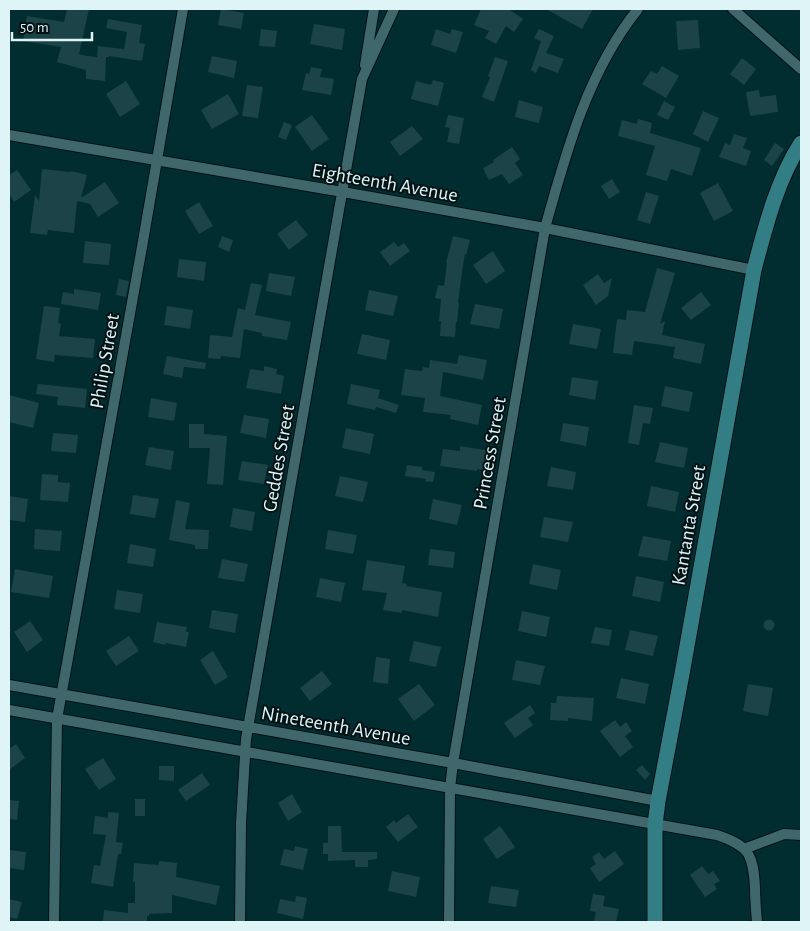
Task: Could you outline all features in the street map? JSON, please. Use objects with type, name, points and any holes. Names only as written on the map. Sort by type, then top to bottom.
[{"type":"street","name":"Philip Street","points":[[54,922],[57,719],[183,9]]},
{"type":"street","points":[[362,79],[374,9]]},
{"type":"street","name":"Geddes Street","points":[[240,922],[240,832],[248,728],[362,79],[394,9]]},
{"type":"street","name":"Princess Street","points":[[449,922],[450,788],[453,764],[545,228],[564,161],[581,114],[605,59],[638,9]]},
{"type":"street","points":[[733,9],[801,69]]},
{"type":"street","name":"Eighteenth Avenue","points":[[9,135],[545,228],[754,270]]},
{"type":"street","name":"Kantanta Street","points":[[655,922],[655,825],[658,801],[754,270],[770,212],[780,186],[801,143]]},
{"type":"street","name":"Nineteenth Avenue","points":[[9,685],[658,801]]},
{"type":"street","points":[[9,710],[717,835],[731,840],[744,849],[751,857],[754,872],[757,922]]},
{"type":"street","points":[[744,849],[784,834],[801,835]]},
{"type":"building","points":[[67,9],[89,9],[79,54],[97,57],[98,46],[124,49],[127,32],[106,28],[108,19],[142,25],[139,43],[145,44],[142,61],[109,56],[106,57],[105,81],[86,79],[86,70],[57,62],[61,47],[23,41],[27,16],[64,22]]},
{"type":"building","points":[[221,9],[244,13],[241,29],[218,25]]},
{"type":"building","points":[[481,9],[509,9],[523,19],[514,32],[506,26],[496,44],[485,38],[489,31],[474,25]]},
{"type":"building","points":[[546,9],[593,9],[582,29]]},
{"type":"building","points":[[698,20],[700,48],[678,50],[676,21]]},
{"type":"building","points":[[314,24],[345,29],[342,50],[310,44]]},
{"type":"building","points":[[261,29],[277,31],[275,47],[259,46]]},
{"type":"building","points":[[436,29],[450,34],[452,29],[463,32],[456,53],[431,45]]},
{"type":"building","points":[[539,29],[554,36],[546,53],[564,59],[558,73],[539,66],[536,73],[531,70],[541,41],[534,38]]},
{"type":"building","points":[[212,56],[237,61],[234,78],[208,72]]},
{"type":"building","points":[[495,57],[508,61],[494,102],[482,97]]},
{"type":"building","points":[[742,58],[756,69],[744,85],[730,74]]},
{"type":"building","points":[[662,66],[679,76],[666,98],[642,84],[651,71],[657,74]]},
{"type":"building","points":[[311,67],[322,69],[320,77],[334,79],[331,95],[302,90],[306,73],[309,74]]},
{"type":"building","points":[[433,80],[444,83],[438,106],[411,99],[416,81],[431,85]]},
{"type":"building","points":[[126,81],[140,104],[120,117],[106,94]]},
{"type":"building","points":[[247,85],[263,87],[258,118],[242,116]]},
{"type":"building","points":[[759,90],[760,97],[776,95],[778,112],[750,116],[746,92]]},
{"type":"building","points":[[228,94],[239,114],[212,129],[201,110]]},
{"type":"building","points":[[519,100],[543,107],[539,123],[515,117]]},
{"type":"building","points":[[664,101],[675,107],[668,120],[657,115]]},
{"type":"building","points":[[703,111],[719,118],[708,142],[693,134]]},
{"type":"building","points":[[312,115],[329,139],[312,151],[295,127]]},
{"type":"building","points":[[448,115],[464,118],[459,144],[447,142],[450,128],[445,127]]},
{"type":"building","points":[[638,119],[652,123],[650,133],[701,148],[692,176],[671,169],[667,181],[646,175],[655,146],[618,136],[622,120],[637,124]]},
{"type":"building","points":[[284,122],[292,125],[286,140],[278,137]]},
{"type":"building","points":[[412,126],[423,139],[400,156],[390,142]]},
{"type":"building","points":[[734,134],[747,138],[743,148],[751,151],[746,166],[719,157],[725,143],[730,145]]},
{"type":"building","points":[[775,143],[784,149],[772,166],[764,160]]},
{"type":"building","points":[[512,147],[520,159],[515,163],[523,175],[509,184],[502,174],[489,180],[483,168],[494,162],[493,160]]},
{"type":"building","points":[[42,169],[71,171],[87,175],[81,198],[105,182],[119,203],[98,217],[90,204],[77,201],[74,233],[48,230],[47,235],[30,233],[35,195],[39,201]]},
{"type":"building","points":[[17,170],[31,190],[14,202],[9,194],[9,175]]},
{"type":"building","points":[[612,179],[620,192],[609,199],[601,186]]},
{"type":"building","points":[[718,183],[733,211],[714,221],[700,193]]},
{"type":"building","points":[[646,192],[659,196],[650,224],[637,220]]},
{"type":"building","points":[[199,202],[213,226],[199,234],[185,211]]},
{"type":"building","points":[[296,220],[308,235],[289,250],[277,234]]},
{"type":"building","points":[[222,236],[233,240],[229,252],[218,247]]},
{"type":"building","points":[[453,236],[470,240],[466,255],[465,253],[462,272],[455,337],[440,336],[441,299],[435,298],[438,285],[444,286],[446,263]]},
{"type":"building","points":[[85,241],[111,244],[109,265],[83,263]]},
{"type":"building","points":[[394,242],[398,247],[404,243],[410,251],[390,266],[380,252]]},
{"type":"building","points":[[493,251],[505,271],[486,284],[473,265]]},
{"type":"building","points":[[179,259],[206,262],[204,281],[177,277]]},
{"type":"building","points":[[657,268],[675,273],[660,324],[665,321],[662,335],[705,344],[701,364],[673,358],[675,347],[634,341],[632,355],[613,353],[617,319],[626,320],[627,310],[645,312]]},
{"type":"building","points":[[269,273],[295,277],[291,296],[266,291]]},
{"type":"building","points":[[598,274],[604,283],[612,278],[608,296],[596,305],[583,285]]},
{"type":"building","points":[[119,279],[129,281],[126,297],[116,295]]},
{"type":"building","points":[[251,283],[262,285],[255,315],[291,322],[287,340],[262,336],[262,333],[244,329],[240,358],[221,356],[220,359],[208,358],[210,335],[232,337],[238,308],[245,310]]},
{"type":"building","points":[[74,289],[101,293],[98,310],[61,304],[63,292],[74,294]]},
{"type":"building","points":[[369,290],[398,296],[393,316],[365,310]]},
{"type":"building","points":[[701,292],[711,305],[691,320],[681,308]]},
{"type":"building","points":[[475,304],[503,309],[499,329],[470,324]]},
{"type":"building","points":[[44,306],[60,308],[58,323],[61,324],[59,336],[95,339],[93,358],[55,355],[54,362],[36,359]]},
{"type":"building","points":[[167,306],[193,310],[190,329],[164,325]]},
{"type":"building","points":[[573,324],[601,329],[597,349],[569,344]]},
{"type":"building","points":[[362,334],[390,340],[386,360],[357,354]]},
{"type":"building","points":[[459,355],[487,360],[483,380],[443,372],[440,396],[482,405],[478,425],[450,419],[451,415],[423,412],[425,398],[401,395],[405,369],[422,371],[423,367],[429,368],[430,360],[457,364]]},
{"type":"building","points":[[167,356],[206,363],[205,369],[184,367],[182,378],[163,374]]},
{"type":"building","points":[[264,366],[277,369],[276,374],[284,376],[281,394],[246,388],[250,369],[264,371]]},
{"type":"building","points":[[572,377],[598,381],[595,400],[569,395]]},
{"type":"building","points":[[38,384],[87,389],[85,408],[57,405],[58,397],[36,394]]},
{"type":"building","points":[[351,384],[380,390],[378,398],[399,405],[396,413],[376,407],[375,410],[347,404]]},
{"type":"building","points":[[665,386],[693,392],[689,412],[661,406]]},
{"type":"building","points":[[9,395],[39,403],[33,428],[9,422]]},
{"type":"building","points":[[151,398],[177,403],[174,421],[148,417]]},
{"type":"building","points":[[634,405],[653,408],[650,424],[643,423],[639,445],[628,443]]},
{"type":"building","points":[[244,415],[269,419],[266,438],[240,433]]},
{"type":"building","points":[[563,423],[589,427],[586,446],[560,441]]},
{"type":"building","points":[[189,424],[204,424],[204,434],[227,436],[223,485],[207,484],[210,448],[189,448]]},
{"type":"building","points":[[346,428],[374,434],[370,454],[342,448]]},
{"type":"building","points":[[53,433],[78,435],[76,453],[51,451]]},
{"type":"building","points":[[660,442],[688,448],[684,468],[655,462]]},
{"type":"building","points":[[460,446],[497,452],[494,472],[440,466],[443,449],[460,451]]},
{"type":"building","points":[[149,447],[174,451],[171,470],[145,465]]},
{"type":"building","points":[[242,461],[268,465],[264,484],[238,480]]},
{"type":"building","points":[[407,465],[422,467],[422,470],[435,472],[433,482],[405,476]]},
{"type":"building","points":[[551,467],[576,472],[573,490],[547,486]]},
{"type":"building","points":[[42,474],[58,475],[58,482],[70,483],[68,502],[40,500]]},
{"type":"building","points":[[340,476],[368,482],[363,502],[335,496]]},
{"type":"building","points":[[651,486],[679,492],[675,512],[647,506]]},
{"type":"building","points":[[133,495],[159,499],[155,518],[130,514]]},
{"type":"building","points":[[9,496],[28,499],[25,522],[9,520]]},
{"type":"building","points":[[433,499],[462,505],[457,525],[429,519]]},
{"type":"building","points":[[176,500],[190,503],[185,529],[209,530],[208,549],[195,549],[195,545],[169,540]]},
{"type":"building","points":[[233,508],[255,512],[252,531],[230,527]]},
{"type":"building","points":[[544,517],[573,522],[568,542],[540,537]]},
{"type":"building","points":[[35,529],[62,531],[60,551],[34,549]]},
{"type":"building","points":[[328,530],[357,535],[353,554],[325,549]]},
{"type":"building","points":[[643,536],[671,541],[667,561],[638,556]]},
{"type":"building","points":[[130,544],[156,549],[153,567],[127,563]]},
{"type":"building","points":[[430,549],[455,552],[453,568],[428,565]]},
{"type":"building","points":[[222,559],[248,564],[244,582],[218,578]]},
{"type":"building","points":[[367,560],[405,566],[402,583],[407,584],[406,586],[442,592],[438,617],[402,610],[402,613],[383,610],[387,593],[362,590]]},
{"type":"building","points":[[533,564],[561,570],[557,590],[529,584]]},
{"type":"building","points":[[15,569],[53,576],[49,598],[11,592]]},
{"type":"building","points":[[636,576],[664,582],[660,602],[632,596]]},
{"type":"building","points":[[320,578],[345,583],[341,602],[316,597]]},
{"type":"building","points":[[117,590],[143,594],[140,613],[114,609]]},
{"type":"building","points":[[212,610],[238,614],[235,633],[209,628]]},
{"type":"building","points":[[522,611],[550,617],[546,637],[518,631]]},
{"type":"building","points":[[769,619],[775,625],[769,631],[763,625]]},
{"type":"building","points":[[30,621],[43,640],[27,652],[14,632]]},
{"type":"building","points":[[157,622],[187,627],[186,632],[189,632],[186,647],[153,642]]},
{"type":"building","points":[[595,627],[612,630],[609,646],[591,643]]},
{"type":"building","points":[[630,630],[658,636],[653,656],[625,650]]},
{"type":"building","points":[[129,636],[139,651],[116,666],[106,651]]},
{"type":"building","points":[[414,641],[441,647],[436,667],[409,661]]},
{"type":"building","points":[[213,651],[228,677],[215,685],[200,660]]},
{"type":"building","points":[[376,657],[390,659],[388,684],[373,682]]},
{"type":"building","points":[[516,660],[545,666],[540,685],[512,680]]},
{"type":"building","points":[[322,671],[332,684],[310,701],[300,688]]},
{"type":"building","points":[[621,678],[649,684],[645,704],[616,698]]},
{"type":"building","points":[[419,684],[435,705],[414,721],[398,699]]},
{"type":"building","points":[[748,684],[773,688],[768,716],[743,711]]},
{"type":"building","points":[[557,696],[594,698],[592,721],[568,718],[568,721],[550,720],[551,703],[556,703]]},
{"type":"building","points":[[530,705],[535,713],[528,718],[533,725],[515,738],[504,723]]},
{"type":"building","points":[[615,720],[620,727],[626,722],[632,731],[625,736],[633,747],[620,757],[600,731]]},
{"type":"building","points":[[16,744],[25,758],[9,770],[9,749]]},
{"type":"building","points":[[103,758],[116,779],[99,790],[85,769]]},
{"type":"building","points":[[642,765],[650,774],[645,780],[636,770]]},
{"type":"building","points":[[159,766],[174,766],[174,781],[159,780]]},
{"type":"building","points":[[202,773],[210,785],[186,801],[178,790]]},
{"type":"building","points":[[292,794],[302,812],[288,821],[278,803]]},
{"type":"building","points":[[135,799],[145,799],[145,816],[135,816]]},
{"type":"building","points":[[9,800],[19,801],[17,820],[9,819]]},
{"type":"building","points":[[108,812],[119,813],[116,842],[123,843],[121,854],[118,854],[113,887],[91,883],[94,865],[100,866],[106,835],[93,834],[95,816],[108,818]]},
{"type":"building","points":[[408,814],[418,827],[398,842],[386,827],[394,820],[396,823]]},
{"type":"building","points":[[328,826],[341,826],[342,852],[377,852],[377,859],[368,860],[368,867],[355,867],[355,860],[328,861],[328,854],[323,854],[323,843],[328,843]]},
{"type":"building","points":[[500,826],[515,847],[497,859],[483,839]]},
{"type":"building","points":[[295,846],[308,849],[303,870],[280,865],[284,849],[294,851]]},
{"type":"building","points":[[9,850],[26,852],[24,870],[9,868]]},
{"type":"building","points":[[615,851],[624,864],[599,882],[590,868],[596,864],[592,857],[599,852],[604,859]]},
{"type":"building","points":[[159,861],[177,863],[176,877],[220,886],[216,905],[172,895],[172,913],[149,914],[147,922],[103,922],[104,910],[128,913],[128,903],[135,903],[134,863],[159,865]]},
{"type":"building","points":[[702,866],[708,874],[713,871],[720,881],[714,884],[717,889],[705,897],[690,875]]},
{"type":"building","points":[[392,871],[420,877],[416,897],[388,891]]},
{"type":"building","points":[[491,886],[519,890],[516,907],[488,903]]},
{"type":"building","points":[[593,894],[605,896],[603,906],[619,909],[616,922],[594,922],[596,912],[590,911]]},
{"type":"building","points":[[296,896],[307,898],[303,919],[277,913],[280,899],[295,902]]},
{"type":"building","points":[[9,899],[22,902],[17,919],[9,917]]}]
